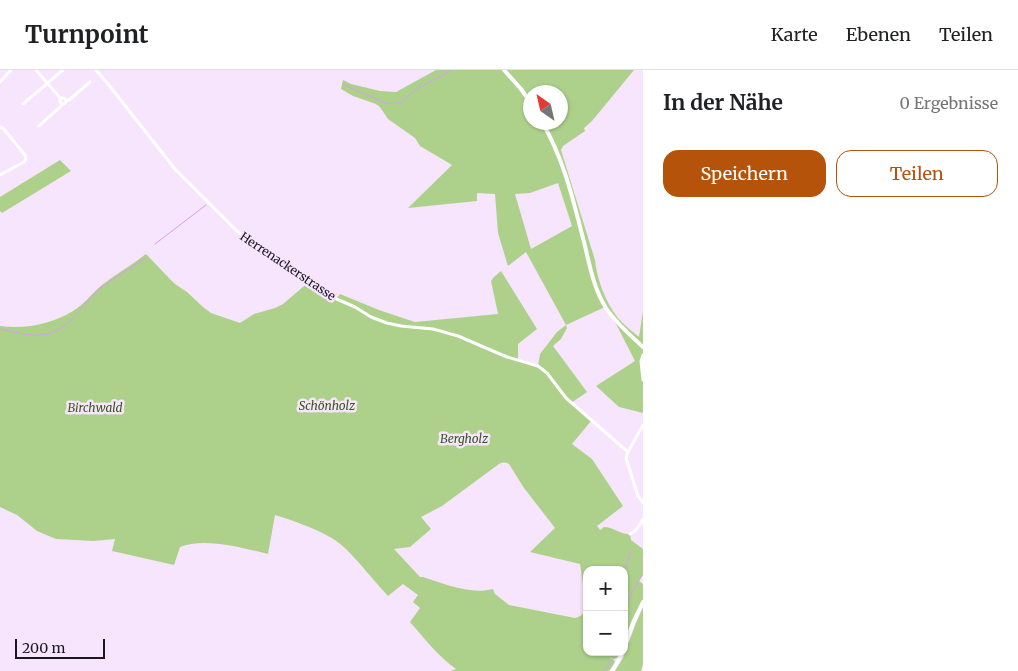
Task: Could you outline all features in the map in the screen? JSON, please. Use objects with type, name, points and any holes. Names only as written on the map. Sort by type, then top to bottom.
[{"type":"main road","points":[[504,70],[523,91]]},
{"type":"main road","points":[[546,130],[566,176],[591,269],[600,295],[613,318],[643,347]]},
{"type":"main road","points":[[628,637],[643,602]]},
{"type":"main road","points":[[612,671],[620,656]]},
{"type":"street","points":[[0,82],[11,70]]},
{"type":"street","points":[[36,70],[61,99],[64,98],[64,102]]},
{"type":"street","points":[[23,104],[62,70]]},
{"type":"street","name":"Herrenackerstrasse","points":[[96,70],[175,169],[251,243],[332,297],[386,323],[433,329],[458,336],[507,357],[538,366],[547,373],[566,398],[628,452]]},
{"type":"street","points":[[39,126],[64,102],[90,82]]},
{"type":"street","points":[[0,128],[3,128],[25,155],[26,159],[24,162],[0,175]]},
{"type":"street","points":[[643,355],[641,360],[643,380]]},
{"type":"street","points":[[643,425],[626,458],[638,496],[643,503]]},
{"type":"street","points":[[630,534],[639,526],[643,519]]},
{"type":"green space","points":[[436,70],[634,70],[584,128],[585,131],[563,146],[561,150],[606,298],[618,318],[639,337],[643,311],[643,355],[641,361],[643,413],[619,407],[596,386],[635,361],[613,318],[605,307],[566,325],[526,252],[508,266],[498,233],[495,194],[477,193],[477,201],[408,208],[452,165],[420,146],[415,138],[388,119],[376,104],[353,96],[341,89],[343,80],[351,84],[380,91],[396,92]],"holes":[[[558,183],[572,226],[531,249],[515,194],[530,193]]]},
{"type":"green space","points":[[60,160],[71,171],[2,213],[0,211],[0,197]]},
{"type":"green space","points":[[146,254],[175,284],[211,313],[240,323],[254,314],[283,304],[310,281],[336,299],[340,294],[415,322],[498,314],[491,281],[501,271],[537,329],[518,344],[518,361],[538,366],[540,354],[557,332],[566,325],[567,328],[561,339],[553,346],[587,392],[571,403],[591,421],[572,444],[592,459],[623,506],[597,526],[600,530],[607,527],[630,534],[631,540],[643,549],[643,574],[639,581],[643,584],[643,599],[628,632],[628,566],[583,566],[583,584],[580,564],[530,552],[555,528],[524,488],[508,463],[499,464],[442,506],[421,517],[431,529],[410,547],[394,549],[420,577],[467,590],[493,589],[495,594],[509,605],[575,618],[583,614],[583,656],[619,656],[614,659],[609,658],[614,660],[615,663],[609,671],[451,671],[456,669],[437,653],[410,622],[420,608],[413,602],[418,595],[403,584],[388,596],[352,555],[332,538],[275,515],[268,554],[224,544],[190,544],[180,547],[174,565],[112,551],[115,539],[94,541],[56,539],[37,531],[17,515],[0,507],[0,326],[31,326],[62,317],[80,306],[102,285]]},
{"type":"green space","points":[[643,607],[643,664],[641,671],[615,671],[624,656],[628,656],[628,645]]},
{"type":"waterway","points":[[344,85],[388,104],[403,102],[420,87],[452,70]]},
{"type":"waterway","points":[[155,244],[206,205]]},
{"type":"waterway","points":[[77,313],[100,288],[146,258]]},
{"type":"waterway","points":[[0,329],[22,334],[49,334],[67,324],[76,315]]},
{"type":"waterway","points":[[626,566],[631,551]]},
{"type":"waterway","points":[[628,601],[643,574]]},
{"type":"waterway","points":[[604,671],[612,660]]},
{"type":"park label","name":"Schönholz","points":[[327,405]]},
{"type":"park label","name":"Birchwald","points":[[95,407]]},
{"type":"park label","name":"Bergholz","points":[[464,438]]}]
